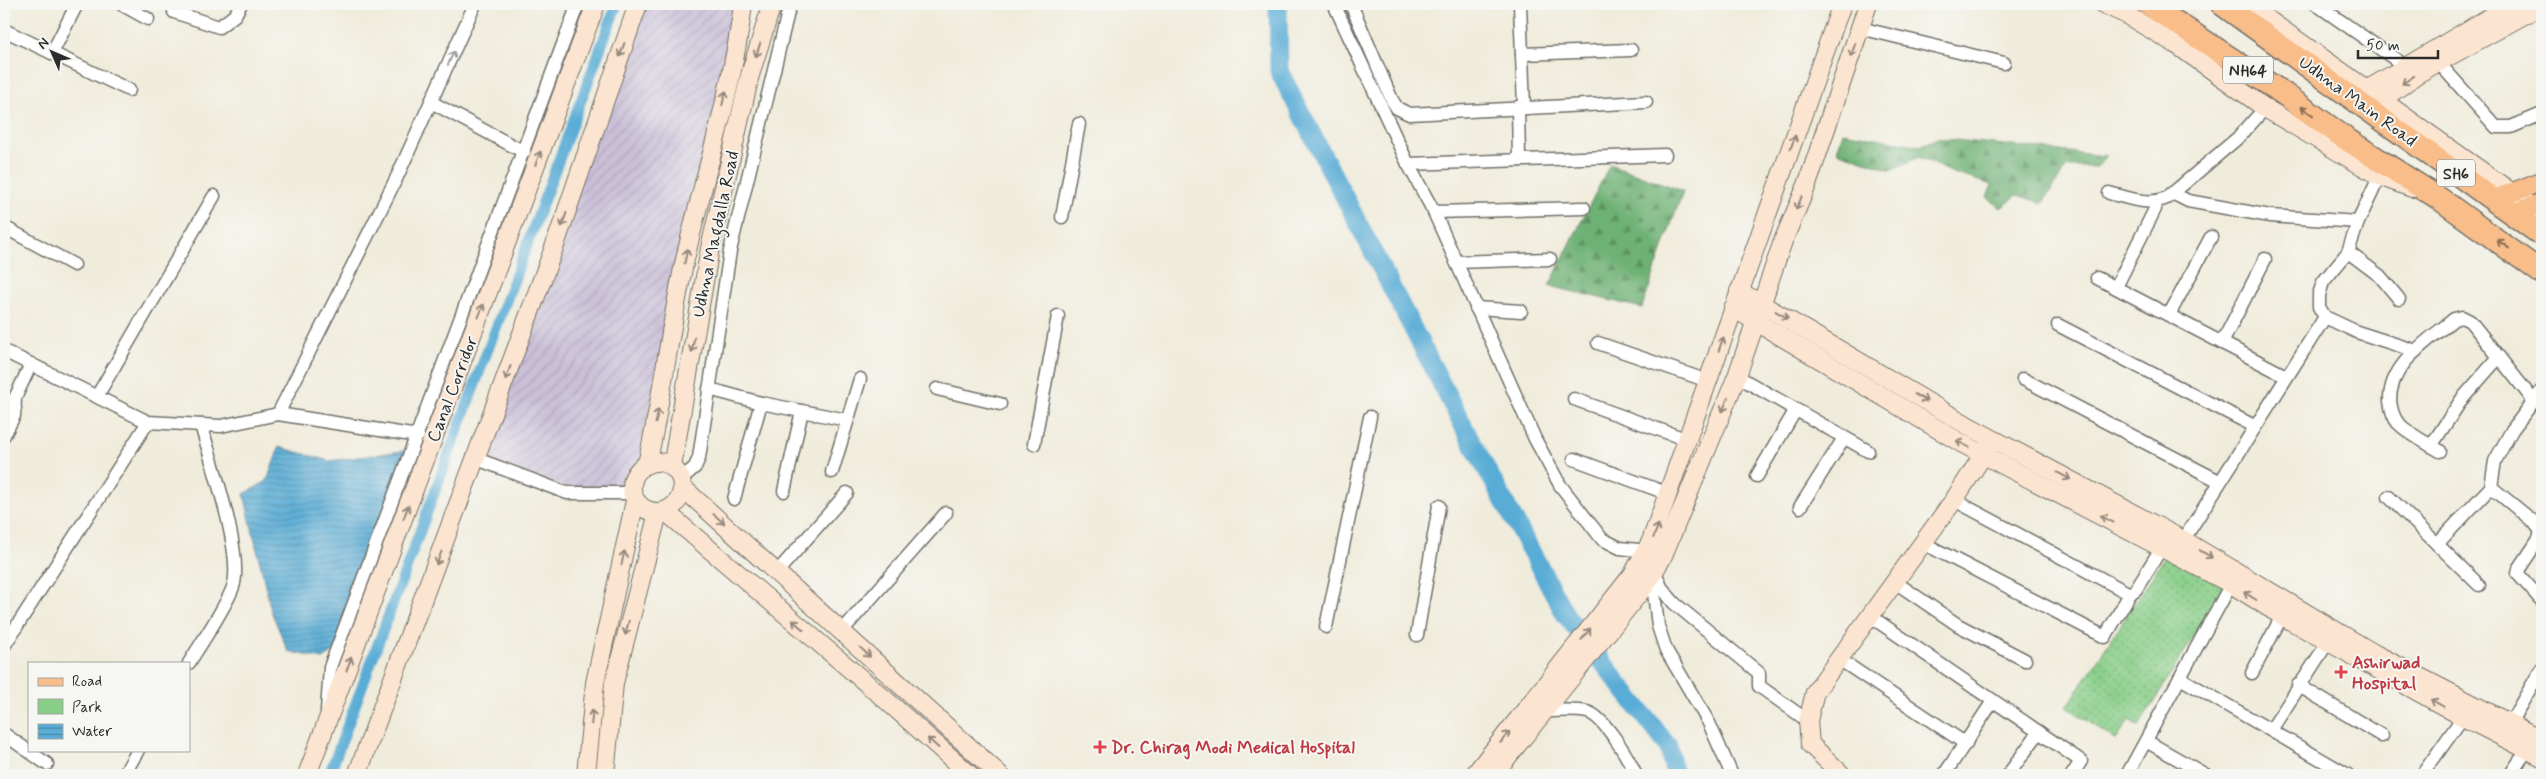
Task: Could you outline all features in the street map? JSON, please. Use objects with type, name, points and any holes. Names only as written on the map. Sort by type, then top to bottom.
[{"type":"highway","name":"NH64","points":[[2148,4],[2284,94],[2339,134],[2382,170],[2440,199],[2542,272]]},
{"type":"highway","name":"Udhna Main Road","points":[[2222,4],[2368,99],[2522,205],[2542,234]]},
{"type":"highway","points":[[2339,134],[2368,99]]},
{"type":"main road","points":[[2522,205],[2542,181]]},
{"type":"street","points":[[52,53],[77,4]]},
{"type":"street","points":[[120,4],[148,19]]},
{"type":"street","points":[[174,12],[219,27],[235,15],[241,4]]},
{"type":"street","points":[[278,414],[397,177],[475,4]]},
{"type":"street","points":[[327,721],[330,668],[578,4]]},
{"type":"street","name":"Canal Corridor","points":[[307,775],[596,4]]},
{"type":"street","points":[[357,775],[477,459],[555,245],[638,4]]},
{"type":"street","points":[[606,773],[583,772],[596,683],[634,497],[634,476],[647,464],[658,416],[686,257],[736,48],[743,4]]},
{"type":"street","name":"Udhna Magdalla Road","points":[[606,773],[614,683],[662,512],[678,502],[679,478],[710,248],[750,75],[772,4]]},
{"type":"street","points":[[679,478],[695,467],[699,458],[730,251],[790,4]]},
{"type":"street","points":[[1334,4],[1408,164],[1434,212],[1535,439],[1560,485],[1602,538],[1620,548],[1647,551]]},
{"type":"street","points":[[1351,4],[1392,100],[1403,113],[1646,102]]},
{"type":"street","points":[[1519,160],[1522,54],[1520,4]]},
{"type":"street","points":[[1732,775],[1709,723],[1666,650],[1646,577],[1647,551],[1669,494],[1739,291],[1842,4]]},
{"type":"street","points":[[1474,775],[1561,678],[1646,577],[1737,376],[1758,320],[1783,241],[1807,185],[1868,4]]},
{"type":"street","points":[[2103,4],[2125,14],[2177,45],[2265,108],[2382,170],[2358,222],[2348,252],[2323,282],[2319,295],[2320,307],[2325,318],[2357,332],[2416,350]]},
{"type":"street","points":[[2246,4],[2368,99]]},
{"type":"street","points":[[2316,4],[2406,66]]},
{"type":"street","points":[[2368,99],[2406,66],[2507,8],[2542,5]]},
{"type":"street","points":[[2368,99],[2438,62],[2507,8]]},
{"type":"street","points":[[1860,28],[2004,63]]},
{"type":"street","points":[[4,30],[129,90]]},
{"type":"street","points":[[1522,54],[1631,50]]},
{"type":"street","points":[[2438,62],[2496,127],[2511,127],[2542,114]]},
{"type":"street","points":[[432,102],[524,152]]},
{"type":"street","points":[[2109,193],[2155,202],[2172,193],[2240,136],[2265,108]]},
{"type":"street","points":[[1062,217],[1079,124]]},
{"type":"street","points":[[1408,164],[1665,155]]},
{"type":"street","points":[[2172,193],[2188,201],[2270,216],[2358,222]]},
{"type":"street","points":[[97,396],[214,196]]},
{"type":"street","points":[[2116,287],[2155,209],[2155,202]]},
{"type":"street","points":[[1434,212],[1584,208]]},
{"type":"street","points":[[4,227],[74,265]]},
{"type":"street","points":[[2169,315],[2211,237]]},
{"type":"street","points":[[2348,252],[2380,276],[2399,299]]},
{"type":"street","points":[[1456,262],[1550,259]]},
{"type":"street","points":[[2222,343],[2265,259]]},
{"type":"street","points":[[2097,278],[2286,376]]},
{"type":"street","points":[[1739,291],[1763,303],[1992,438],[2173,547],[2282,616],[2328,642],[2463,717],[2542,740]]},
{"type":"street","points":[[1476,308],[1521,310]]},
{"type":"street","points":[[1733,308],[1758,320],[1963,444],[2173,547],[2376,654],[2506,730],[2535,754],[2510,775]]},
{"type":"street","points":[[1034,444],[1058,316]]},
{"type":"street","points":[[2499,357],[2462,399],[2435,448],[2410,434],[2397,421],[2391,409],[2390,389],[2402,364],[2454,319],[2462,317],[2477,328],[2534,401]]},
{"type":"street","points":[[1923,543],[2105,637],[2130,594],[2173,547],[2219,481],[2325,318]]},
{"type":"street","points":[[2058,325],[2254,426]]},
{"type":"street","points":[[1598,343],[1708,381]]},
{"type":"street","points":[[4,351],[148,422],[221,426],[278,414],[418,436]]},
{"type":"street","points":[[4,435],[14,416],[9,405],[15,398],[31,364]]},
{"type":"street","points":[[1737,376],[1868,451]]},
{"type":"street","points":[[832,472],[860,379]]},
{"type":"street","points":[[2023,380],[2219,481]]},
{"type":"street","points":[[709,389],[761,403],[847,420]]},
{"type":"street","points":[[937,389],[1000,404]]},
{"type":"street","points":[[2437,544],[2491,487],[2495,461],[2512,430],[2542,390]]},
{"type":"street","points":[[1574,399],[1688,440]]},
{"type":"street","points":[[734,499],[761,403]]},
{"type":"street","points":[[784,491],[802,411]]},
{"type":"street","points":[[1757,476],[1796,411]]},
{"type":"street","points":[[1326,627],[1370,417]]},
{"type":"street","points":[[4,644],[148,422]]},
{"type":"street","points":[[190,662],[232,589],[236,574],[234,549],[201,424]]},
{"type":"street","points":[[1800,507],[1844,438]]},
{"type":"street","points":[[1842,775],[1810,744],[1808,721],[1815,692],[1954,500],[1984,454],[1992,438]]},
{"type":"street","points":[[477,459],[567,493],[634,497],[649,512],[662,512],[886,700],[970,775]]},
{"type":"street","points":[[1574,459],[1669,494]]},
{"type":"street","points":[[647,464],[664,463],[777,572],[1000,775]]},
{"type":"street","points":[[2491,487],[2541,529],[2538,539],[2518,574],[2542,601]]},
{"type":"street","points":[[777,572],[847,493]]},
{"type":"street","points":[[2389,497],[2479,585]]},
{"type":"street","points":[[1954,500],[2130,594]]},
{"type":"street","points":[[1417,635],[1439,506]]},
{"type":"street","points":[[842,631],[946,513]]},
{"type":"street","points":[[1646,577],[1661,588],[1674,604],[1759,673],[1759,686],[1808,721]]},
{"type":"street","points":[[1895,582],[1958,625],[2025,660]]},
{"type":"street","points":[[2127,775],[2231,584]]},
{"type":"street","points":[[1870,616],[2081,761],[2072,775]]},
{"type":"street","points":[[2252,673],[2282,616]]},
{"type":"street","points":[[2271,730],[2298,685],[2328,642]]},
{"type":"street","points":[[1839,659],[1966,744]]},
{"type":"street","points":[[2506,730],[2541,674]]},
{"type":"street","points":[[1493,775],[1544,711],[1561,678]]},
{"type":"street","points":[[2180,678],[2348,775]]},
{"type":"street","points":[[2298,685],[2382,736]]},
{"type":"street","points":[[1944,775],[1994,701]]},
{"type":"street","points":[[1544,711],[1579,711],[1596,716],[1605,725],[1636,775]]},
{"type":"street","points":[[2422,775],[2463,717]]},
{"type":"street","points":[[2008,775],[2039,732]]},
{"type":"street","points":[[4,734],[28,751]]},
{"type":"street","points":[[2146,741],[2206,775]]},
{"type":"street","points":[[29,752],[46,764]]},
{"type":"street","points":[[124,775],[137,752]]},
{"type":"shaded area","points":[[641,4],[739,4],[639,467],[633,474],[629,490],[577,492],[481,458]]},
{"type":"green space","points":[[1843,132],[1920,146],[1937,138],[2107,156],[2097,167],[2067,167],[2043,203],[2017,195],[2001,208],[1987,197],[1992,185],[1953,173],[1919,157],[1891,170],[1837,151]]},
{"type":"green space","points":[[1610,164],[1683,191],[1642,308],[1549,286]]},
{"type":"green space","points":[[2165,557],[2225,585],[2139,726],[2129,720],[2116,740],[2067,707]]},
{"type":"water","points":[[279,447],[330,461],[431,447],[352,640],[323,659],[288,651],[271,611],[244,494],[267,481]]},
{"type":"waterway","points":[[329,775],[617,4]]},
{"type":"waterway","points":[[1278,4],[1279,71],[1467,433],[1565,614],[1668,746],[1675,775]]},
{"type":"place","name":"Ashirwad Hospital","points":[[2341,672]]},
{"type":"place","name":"Dr. Chirag Modi Medical Hospital","points":[[1100,747]]}]
